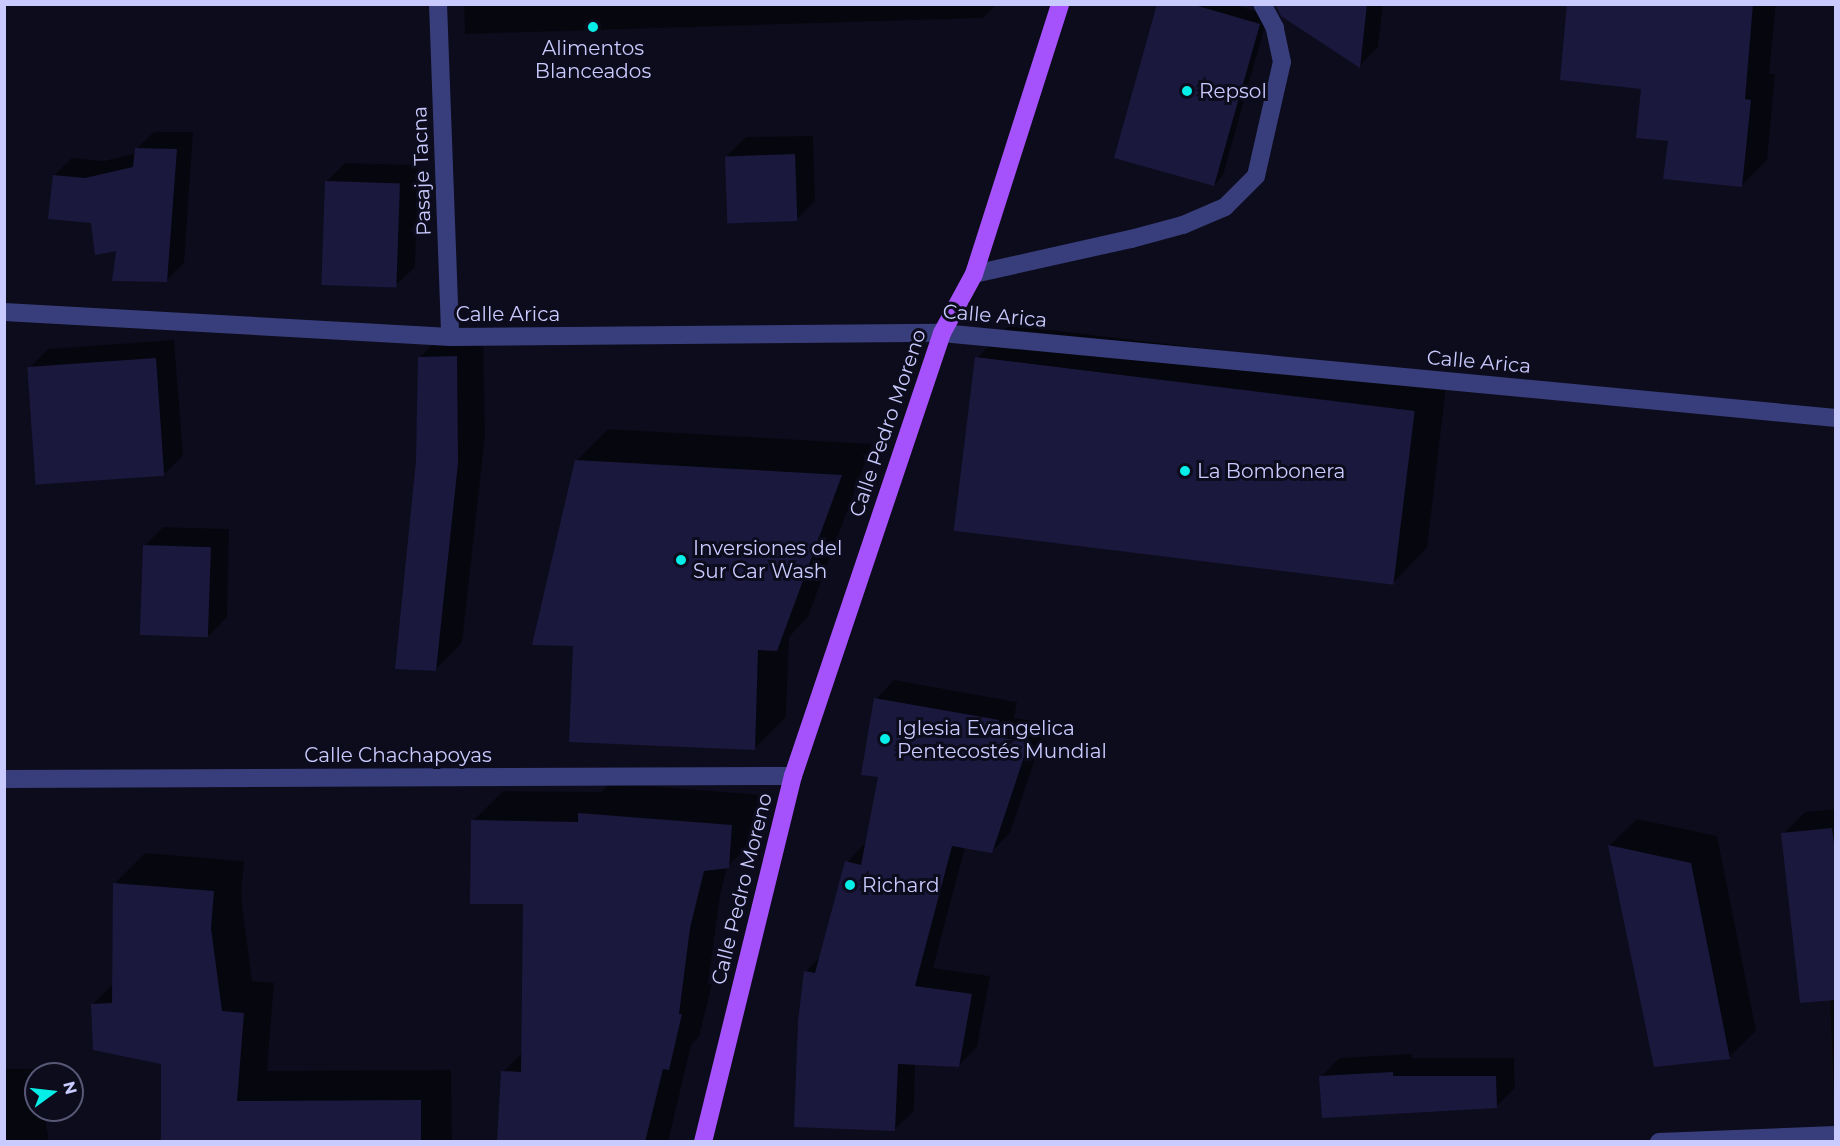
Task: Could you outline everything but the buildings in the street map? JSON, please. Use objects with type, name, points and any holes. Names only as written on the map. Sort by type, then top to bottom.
[{"type":"main road","name":"Calle Pedro Moreno","points":[[703,1142],[793,776],[942,333],[974,274],[1060,4]]},
{"type":"street","name":"Pasaje Tacna","points":[[438,4],[450,337]]},
{"type":"street","points":[[974,274],[1131,239],[1183,225],[1226,207],[1257,176],[1282,62],[1275,28],[1262,4]]},
{"type":"street","name":"Calle Arica","points":[[4,312],[450,337],[942,333],[1836,418]]},
{"type":"street","name":"Calle Chachapoyas","points":[[4,779],[793,776]]},
{"type":"street","points":[[1659,1142],[1836,1135]]},
{"type":"place","name":"Alimentos Blanceados","points":[[593,27]]},
{"type":"place","name":"Repsol","points":[[1187,91]]},
{"type":"place","name":"La Bombonera","points":[[1185,471]]},
{"type":"place","name":"Inversiones del Sur Car Wash","points":[[681,560]]},
{"type":"place","name":"Iglesia Evangelica Pentecostés Mundial","points":[[885,739]]},
{"type":"place","name":"Richard","points":[[850,885]]}]
